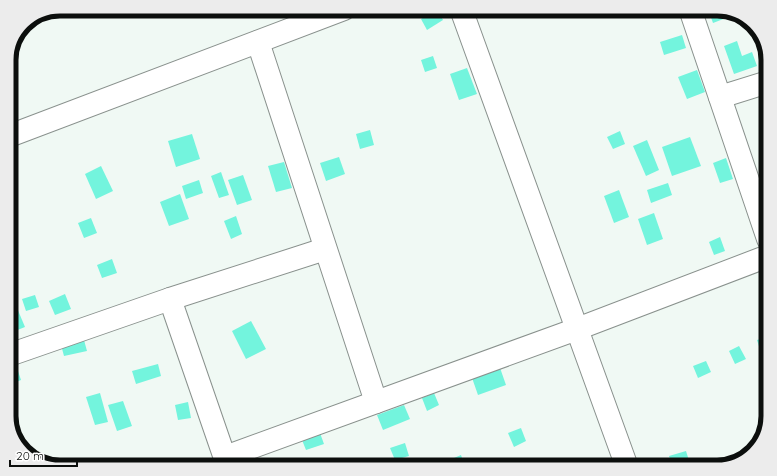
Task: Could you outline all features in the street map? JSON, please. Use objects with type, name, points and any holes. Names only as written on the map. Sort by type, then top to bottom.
[{"type":"street","points":[[16,133],[326,16]]},
{"type":"street","points":[[464,16],[624,460]]},
{"type":"street","points":[[692,16],[761,218]]},
{"type":"street","points":[[258,42],[376,402]]},
{"type":"street","points":[[720,97],[761,84]]},
{"type":"street","points":[[16,353],[170,299],[325,249]]},
{"type":"street","points":[[231,460],[376,402],[577,329],[761,259]]},
{"type":"street","points":[[170,299],[225,460]]},
{"type":"building","points":[[426,16],[441,16],[443,20],[427,30],[421,19]]},
{"type":"building","points":[[710,16],[726,17],[726,18],[713,23]]},
{"type":"building","points":[[682,35],[686,48],[664,55],[660,42]]},
{"type":"building","points":[[737,41],[742,56],[752,52],[757,66],[734,74],[724,46]]},
{"type":"building","points":[[433,56],[437,68],[425,72],[421,60]]},
{"type":"building","points":[[467,68],[477,94],[459,100],[450,74]]},
{"type":"building","points":[[697,70],[705,92],[687,99],[678,77]]},
{"type":"building","points":[[370,130],[374,145],[360,149],[356,134]]},
{"type":"building","points":[[620,131],[625,144],[613,149],[607,137]]},
{"type":"building","points":[[192,134],[200,159],[176,167],[168,141]]},
{"type":"building","points":[[690,137],[701,166],[672,176],[662,147]]},
{"type":"building","points":[[647,140],[659,170],[646,176],[633,146]]},
{"type":"building","points":[[339,157],[345,174],[326,181],[320,163]]},
{"type":"building","points":[[726,158],[733,179],[720,183],[713,163]]},
{"type":"building","points":[[284,162],[292,188],[276,192],[268,166]]},
{"type":"building","points":[[101,166],[113,191],[96,199],[85,174]]},
{"type":"building","points":[[221,172],[229,195],[219,198],[211,176]]},
{"type":"building","points":[[243,175],[252,200],[237,205],[228,180]]},
{"type":"building","points":[[199,180],[203,193],[186,199],[182,186]]},
{"type":"building","points":[[668,183],[672,195],[651,203],[647,190]]},
{"type":"building","points":[[619,190],[629,217],[614,223],[604,196]]},
{"type":"building","points":[[180,194],[189,219],[169,226],[160,202]]},
{"type":"building","points":[[654,213],[663,239],[647,245],[638,219]]},
{"type":"building","points":[[236,216],[242,234],[231,239],[224,221]]},
{"type":"building","points":[[91,218],[97,233],[84,238],[78,223]]},
{"type":"building","points":[[720,237],[725,251],[714,255],[709,242]]},
{"type":"building","points":[[112,259],[117,273],[102,278],[97,265]]},
{"type":"building","points":[[65,294],[71,309],[55,315],[49,301]]},
{"type":"building","points":[[35,295],[39,307],[26,311],[22,299]]},
{"type":"building","points":[[16,308],[25,327],[16,331]]},
{"type":"building","points":[[251,321],[266,349],[246,359],[232,331]]},
{"type":"building","points":[[761,339],[761,353],[757,340]]},
{"type":"building","points":[[84,340],[87,351],[64,356],[61,345]]},
{"type":"building","points":[[739,346],[746,359],[735,364],[729,351]]},
{"type":"building","points":[[706,361],[711,372],[698,378],[693,366]]},
{"type":"building","points":[[158,364],[161,376],[136,384],[132,371]]},
{"type":"building","points":[[16,365],[21,380],[16,382]]},
{"type":"building","points":[[499,365],[506,385],[478,395],[471,375]]},
{"type":"building","points":[[100,393],[108,422],[95,425],[86,397]]},
{"type":"building","points":[[434,393],[439,405],[427,411],[422,398]]},
{"type":"building","points":[[123,401],[132,426],[117,431],[108,405]]},
{"type":"building","points":[[188,402],[191,418],[178,420],[175,405]]},
{"type":"building","points":[[404,405],[410,419],[383,430],[377,415]]},
{"type":"building","points":[[521,428],[526,441],[514,447],[508,433]]},
{"type":"building","points":[[320,433],[324,444],[306,450],[302,440]]},
{"type":"building","points":[[405,443],[409,456],[395,460],[390,448]]},
{"type":"building","points":[[686,451],[689,460],[670,460],[669,456]]},
{"type":"building","points":[[461,455],[463,460],[449,460]]}]
